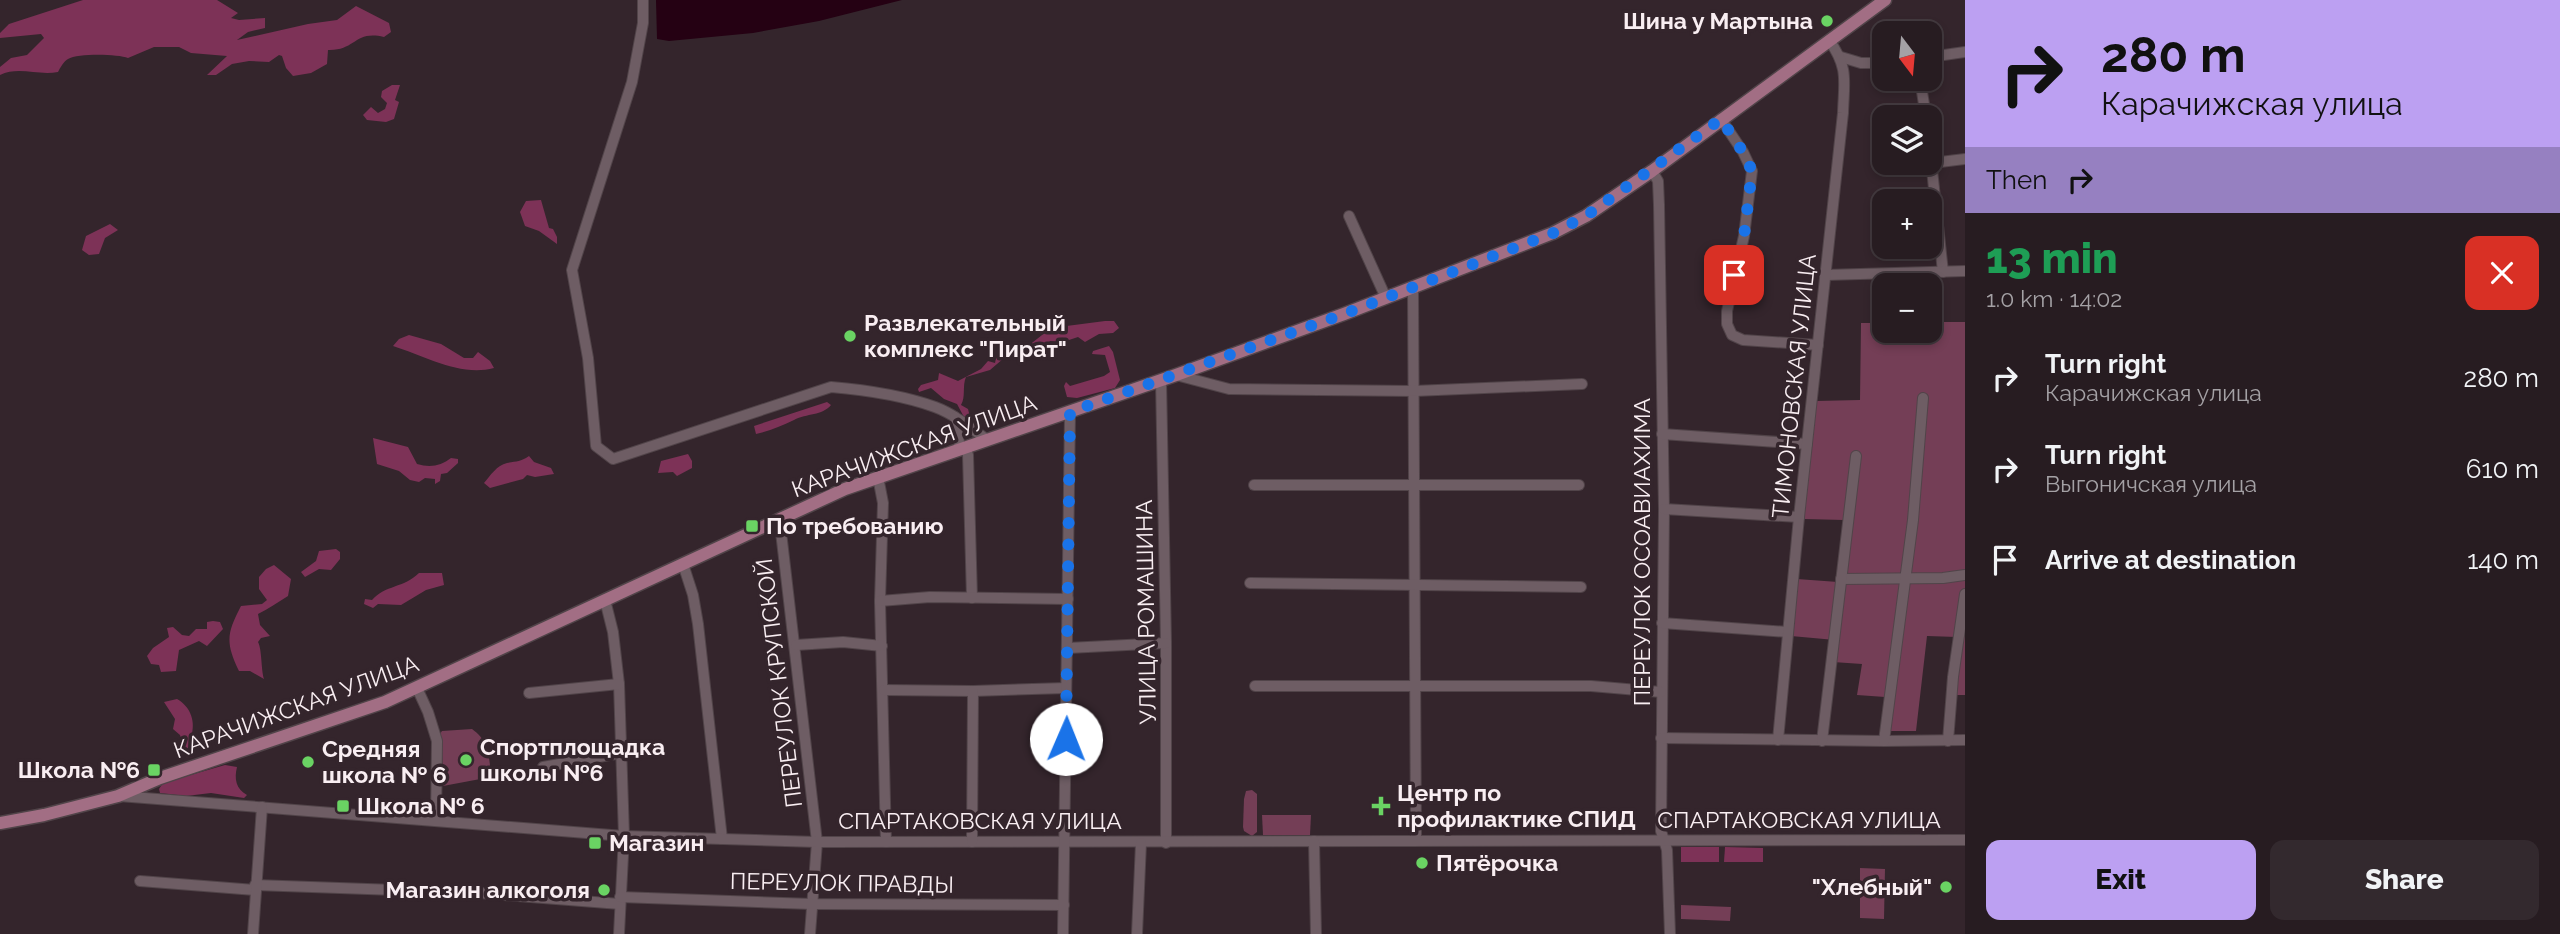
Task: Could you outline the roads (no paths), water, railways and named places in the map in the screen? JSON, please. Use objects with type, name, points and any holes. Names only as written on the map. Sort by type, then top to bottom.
[{"type":"main road","name":"КАРАЧИЖСКАЯ УЛИЦА","points":[[118,796],[160,778],[384,702],[845,489],[1176,375],[1413,288],[1553,233],[1586,216],[1652,171],[1885,0]]},
{"type":"main road","name":"СПАРТАКОВСКАЯ УЛИЦА","points":[[0,823],[118,796]]},
{"type":"street","points":[[643,0],[643,23],[632,82],[572,270],[588,358],[596,446],[613,460],[831,387],[869,390],[936,408],[955,417],[987,440]]},
{"type":"street","points":[[1829,40],[1841,57],[1872,63]]},
{"type":"street","points":[[1942,55],[1965,52]]},
{"type":"street","name":"ТИМОНОВСКАЯ УЛИЦА","points":[[1778,740],[1798,517],[1843,113],[1844,67],[1841,57]]},
{"type":"street","points":[[1721,119],[1752,171],[1744,236],[1727,311],[1727,324],[1732,335],[1743,340],[1818,345]]},
{"type":"street","points":[[1942,162],[1965,159]]},
{"type":"street","name":"ПЕРЕУЛОК ОСОАВИАХИМА","points":[[1652,171],[1658,181],[1659,205],[1664,509],[1661,831],[1667,850],[1670,934]]},
{"type":"street","points":[[1933,175],[1943,272]]},
{"type":"street","points":[[1349,215],[1386,298]]},
{"type":"street","points":[[1825,275],[1965,271]]},
{"type":"street","points":[[1413,288],[1413,687],[1416,841]]},
{"type":"street","points":[[1176,375],[1229,389],[1414,391],[1581,384]]},
{"type":"street","name":"УЛИЦА РОМАШИНА","points":[[1161,380],[1166,643],[1166,843]]},
{"type":"street","points":[[1884,741],[1913,520],[1923,398]]},
{"type":"street","points":[[1063,934],[1070,412]]},
{"type":"street","points":[[955,417],[963,448],[968,456],[972,598]]},
{"type":"street","points":[[1662,434],[1807,444]]},
{"type":"street","points":[[1822,741],[1856,456]]},
{"type":"street","points":[[878,477],[883,503],[880,601],[886,842]]},
{"type":"street","points":[[1254,485],[1578,485]]},
{"type":"street","points":[[1664,509],[1798,517]]},
{"type":"street","name":"ПЕРЕУЛОК КРУПСКОЙ","points":[[776,520],[781,532],[796,645],[817,842],[810,934]]},
{"type":"street","points":[[683,564],[694,595],[722,839]]},
{"type":"street","points":[[1841,579],[1965,575]]},
{"type":"street","points":[[1250,583],[1581,587]]},
{"type":"street","points":[[1948,741],[1953,677],[1965,594]]},
{"type":"street","points":[[880,601],[930,597],[1068,599]]},
{"type":"street","points":[[605,600],[613,632],[619,684],[624,836],[619,934]]},
{"type":"street","points":[[1662,623],[1788,632]]},
{"type":"street","points":[[796,645],[843,642],[882,646]]},
{"type":"street","points":[[1068,648],[1166,643]]},
{"type":"street","points":[[529,693],[619,684]]},
{"type":"street","points":[[1255,686],[1591,685],[1661,692]]},
{"type":"street","points":[[417,688],[437,741],[436,821]]},
{"type":"street","points":[[884,690],[1066,688]]},
{"type":"street","points":[[972,842],[973,691]]},
{"type":"street","points":[[1661,738],[1965,740]]},
{"type":"street","points":[[543,767],[621,753]]},
{"type":"street","name":"СПАРТАКОВСКАЯ УЛИЦА","points":[[118,796],[624,836],[817,842],[1965,840]]},
{"type":"street","points":[[253,934],[262,807]]},
{"type":"street","points":[[1314,841],[1315,934]]},
{"type":"street","points":[[1138,934],[1142,843]]},
{"type":"street","name":"ПЕРЕУЛОК ПРАВДЫ","points":[[141,881],[620,900],[1064,905]]},
{"type":"place","name":"Шина у Мартына","points":[[1827,21]]},
{"type":"place","name":"Развлекательный комплекс \"Пират\"","points":[[850,336]]},
{"type":"place","name":"По требованию","points":[[752,526]]},
{"type":"place","name":"Спортплощадка школы №6","points":[[466,760]]},
{"type":"place","name":"Средняя школа № 6","points":[[308,762]]},
{"type":"place","name":"Школа №6","points":[[154,770]]},
{"type":"place","name":"Школа № 6","points":[[343,806]]},
{"type":"place","name":"Центр по профилактике СПИД","points":[[1381,806]]},
{"type":"place","name":"Магазин","points":[[595,843]]},
{"type":"place","name":"Пятёрочка","points":[[1422,863]]},
{"type":"place","name":"\"Хлебный\"","points":[[1946,887]]},
{"type":"place","name":"Магазин алкоголя","points":[[604,890]]}]
